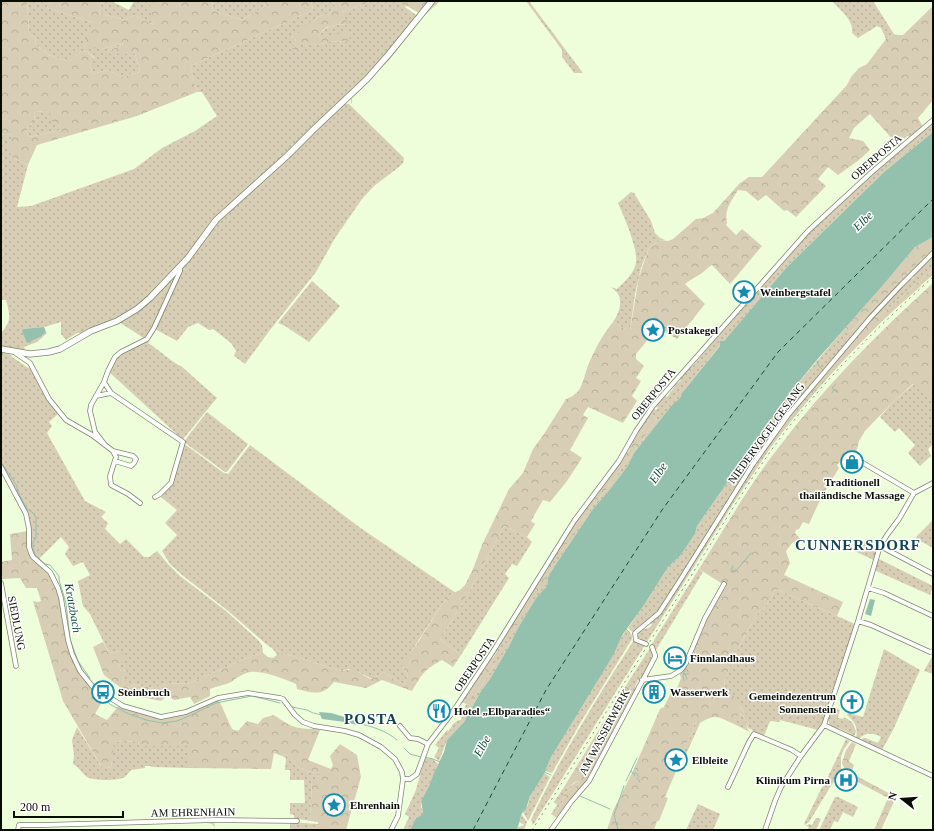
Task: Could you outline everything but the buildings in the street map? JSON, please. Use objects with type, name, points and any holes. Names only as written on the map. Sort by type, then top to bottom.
[{"type":"street","points":[[1,349],[30,354],[44,353],[60,349],[91,331],[126,316],[150,298],[180,267],[216,220],[287,156],[367,79],[432,1]]},
{"type":"street","name":"OBERPOSTA","points":[[403,779],[410,779],[417,774],[428,744],[452,713],[492,653],[574,521],[619,461],[636,430],[653,406],[808,231],[854,188],[933,120]]},
{"type":"street","name":"NIEDERVOGELGESANG","points":[[646,644],[634,638],[636,631],[659,613],[753,464],[788,415],[871,317],[933,253]]},
{"type":"street","points":[[106,445],[95,432],[90,411],[91,405],[104,382],[115,357],[121,352],[147,339],[154,328],[180,267]]},
{"type":"street","points":[[14,352],[30,363],[50,399],[66,420],[113,451],[116,457],[110,476],[111,486],[128,494],[140,503]]},
{"type":"street","points":[[30,354],[30,363]]},
{"type":"street","points":[[104,382],[111,393],[183,442],[171,483],[155,497]]},
{"type":"street","points":[[96,396],[111,393]]},
{"type":"street","points":[[113,451],[133,456],[136,459],[131,466],[115,461]]},
{"type":"street","points":[[863,463],[914,493]]},
{"type":"street","points":[[1,467],[26,514],[29,529],[29,547],[31,553],[33,557],[50,572],[58,588],[72,654],[80,671],[93,687],[123,706],[161,717],[186,712],[218,698],[248,693],[258,693],[283,699],[303,722],[314,726],[359,735],[381,747],[396,759],[402,772],[403,779],[398,816],[391,830]]},
{"type":"street","points":[[765,829],[779,790],[801,756],[824,725],[854,635],[880,546],[914,493],[933,483]]},
{"type":"street","points":[[880,546],[933,574]]},
{"type":"street","name":"SIEDLUNG","points":[[1,583],[16,666]]},
{"type":"street","name":"AM WASSERWERK","points":[[642,680],[671,676],[681,670],[686,663],[705,618],[724,584]]},
{"type":"street","points":[[868,588],[884,593],[933,616]]},
{"type":"street","points":[[858,621],[871,624],[930,652],[933,650]]},
{"type":"street","name":"AM WASSERWERK","points":[[551,830],[571,802],[589,781],[655,657],[652,647]]},
{"type":"street","points":[[824,725],[933,776]]},
{"type":"street","points":[[400,726],[412,739],[418,739],[428,744]]},
{"type":"street","points":[[728,786],[754,734],[786,747],[801,756]]},
{"type":"street","name":"AM EHRENHAIN","points":[[18,830],[19,825],[214,820],[297,821]]},
{"type":"green space","points":[[1,1],[27,1],[29,33],[36,39],[35,44],[49,55],[69,62],[81,51],[88,52],[95,59],[90,63],[92,74],[108,70],[121,77],[140,72],[135,54],[106,54],[105,52],[124,44],[121,43],[103,49],[83,47],[94,23],[47,8],[50,1],[102,1],[99,13],[125,20],[134,15],[154,25],[149,7],[156,1],[213,1],[212,10],[242,20],[262,8],[269,1],[311,1],[313,10],[190,66],[197,92],[137,116],[37,145],[28,165],[11,157],[9,145],[12,135],[1,134]],"holes":[[[49,111],[53,123],[61,125],[61,130],[29,137],[26,132],[28,127],[34,121],[35,112]]]},
{"type":"green space","points":[[27,1],[50,1],[47,8],[94,23],[103,49],[121,43],[124,44],[105,52],[135,54],[140,72],[121,77],[108,70],[92,74],[90,63],[95,58],[88,52],[81,51],[69,62],[49,55],[35,44],[36,39],[29,33]]},
{"type":"green space","points":[[102,1],[111,1],[129,10],[134,1],[156,1],[150,7],[154,25],[134,15],[125,20],[99,13]]},
{"type":"green space","points":[[213,1],[269,1],[262,8],[242,20],[212,10]]},
{"type":"green space","points":[[311,1],[334,1],[335,6],[329,14],[319,16],[292,37],[296,40],[292,51],[300,43],[318,45],[328,42],[349,41],[323,39],[319,36],[321,32],[335,25],[347,24],[342,12],[373,1],[398,1],[416,15],[415,19],[404,33],[356,88],[353,87],[352,91],[296,145],[293,144],[291,146],[292,148],[208,226],[186,256],[150,296],[125,315],[83,333],[77,333],[66,340],[61,334],[61,322],[44,327],[23,329],[42,336],[46,332],[47,333],[37,342],[24,347],[25,349],[22,351],[1,347],[1,333],[5,329],[9,318],[6,300],[1,300],[1,134],[12,135],[11,157],[28,165],[17,207],[31,206],[134,169],[162,148],[195,131],[217,116],[202,92],[197,92],[190,66],[313,10]]},
{"type":"green space","points":[[334,1],[373,1],[342,12],[348,24],[328,27],[321,32],[319,36],[323,39],[330,35],[351,32],[349,41],[328,42],[318,45],[300,44],[302,49],[292,51],[296,40],[292,37],[319,16],[329,14],[335,6]]},
{"type":"green space","points":[[398,1],[430,1],[419,13],[407,6],[405,7]]},
{"type":"green space","points":[[434,1],[440,1],[422,18],[390,59],[352,98],[352,103],[351,99],[352,96],[427,9],[432,7]]},
{"type":"green space","points":[[526,1],[529,1],[583,73],[574,73],[562,57],[562,50]]},
{"type":"green space","points":[[832,1],[873,1],[894,34],[886,39],[881,28],[877,26],[858,38],[852,33],[849,20]]},
{"type":"green space","points":[[933,6],[933,100],[918,118],[922,125],[895,142],[870,114],[854,128],[849,138],[863,141],[870,150],[838,175],[828,167],[818,179],[826,186],[796,217],[787,210],[784,211],[766,195],[758,201],[746,191],[738,190],[727,210],[726,225],[736,235],[742,229],[762,246],[730,284],[712,265],[685,284],[705,304],[677,339],[658,327],[636,354],[636,359],[644,366],[636,378],[641,381],[632,396],[637,401],[623,423],[588,407],[583,415],[588,418],[570,450],[582,458],[567,481],[550,502],[543,500],[531,521],[535,524],[527,537],[504,526],[464,601],[440,639],[461,655],[453,667],[442,660],[424,673],[412,691],[382,680],[366,688],[334,682],[330,687],[317,693],[297,689],[296,684],[280,677],[260,672],[250,672],[229,683],[210,689],[210,696],[194,704],[190,697],[174,700],[168,695],[161,701],[141,697],[129,691],[125,691],[104,675],[93,647],[103,642],[109,653],[121,651],[124,656],[123,660],[118,662],[121,672],[127,669],[128,672],[122,677],[123,683],[129,688],[134,684],[159,687],[167,685],[167,683],[187,684],[254,655],[263,653],[268,657],[273,658],[278,654],[283,653],[341,671],[353,669],[370,679],[384,672],[404,684],[408,676],[402,666],[403,662],[417,644],[442,604],[453,593],[460,590],[465,585],[482,545],[509,489],[523,473],[533,449],[566,399],[573,396],[579,390],[589,363],[603,337],[613,322],[627,330],[630,330],[639,277],[649,248],[661,240],[668,241],[673,239],[696,219],[703,218],[713,213],[740,183],[749,177],[762,177],[847,85],[851,77],[859,68],[867,64],[886,39],[894,34],[903,35]]},
{"type":"green space","points":[[344,103],[349,104],[404,158],[403,163],[374,186],[362,199],[335,238],[316,272],[245,364],[234,356],[236,351],[231,343],[213,329],[209,330],[198,323],[188,327],[177,341],[155,329],[181,275],[184,264],[210,228]]},
{"type":"green space","points":[[49,111],[61,125],[61,130],[29,137],[26,132],[28,127],[34,121],[35,112]]},
{"type":"green space","points":[[933,122],[933,132],[884,172],[786,268],[713,354],[682,393],[680,398],[672,405],[634,453],[627,467],[593,509],[554,567],[548,577],[547,586],[536,598],[464,722],[447,740],[439,761],[434,757],[439,748],[435,745],[447,730],[449,731],[453,724],[461,720],[466,704],[469,705],[495,664],[491,662],[464,703],[461,702],[491,658],[493,658],[508,631],[512,633],[549,570],[546,568],[555,553],[609,486],[657,419],[652,415],[630,449],[628,448],[637,431],[653,408],[656,410],[658,408],[655,405],[664,395],[667,397],[675,386],[673,384],[676,382],[678,383],[681,380],[679,378],[690,365],[692,367],[708,348],[707,347],[808,233],[872,173]]},
{"type":"green space","points":[[922,125],[923,127],[911,137],[907,136],[901,142],[902,145],[899,147],[895,142]]},
{"type":"green space","points":[[631,192],[634,193],[651,221],[655,233],[660,238],[665,240],[661,240],[649,248],[641,268],[635,294],[630,330],[627,330],[613,322],[617,316],[620,301],[618,294],[611,287],[617,289],[629,277],[634,270],[636,262],[633,241],[618,203]]},
{"type":"green space","points":[[933,237],[933,249],[907,273],[850,332],[845,328],[915,247]]},
{"type":"green space","points":[[933,249],[933,252],[899,284],[869,316],[787,415],[664,603],[651,618],[633,632],[628,628],[668,567],[680,556],[695,534],[697,526],[786,398],[845,328],[850,332],[907,273]]},
{"type":"green space","points":[[933,255],[933,269],[919,282],[921,286],[917,284],[877,317],[874,316],[907,280],[914,278],[913,276]]},
{"type":"green space","points":[[933,269],[933,275],[921,285],[919,282]]},
{"type":"green space","points":[[177,273],[153,328],[145,339],[119,322]]},
{"type":"green space","points":[[312,281],[340,306],[309,342],[278,323]]},
{"type":"green space","points":[[918,283],[921,286],[860,343],[805,404],[771,447],[768,445],[789,416],[874,316],[877,317]]},
{"type":"green space","points":[[933,283],[933,396],[929,398],[913,384],[865,431],[859,441],[855,456],[849,452],[837,465],[839,468],[821,498],[809,524],[803,522],[799,529],[796,530],[795,533],[801,540],[799,545],[793,542],[786,551],[790,563],[784,575],[843,602],[837,616],[776,589],[764,609],[759,611],[743,640],[732,662],[725,683],[724,692],[737,698],[736,703],[747,715],[749,724],[746,722],[743,715],[738,714],[734,724],[714,717],[700,723],[698,722],[693,724],[694,728],[681,756],[677,755],[674,761],[677,769],[665,797],[668,798],[654,830],[607,830],[613,811],[633,771],[660,709],[664,707],[672,691],[676,691],[681,678],[679,672],[724,585],[699,569],[768,461],[815,403],[852,361]]},
{"type":"green space","points":[[147,339],[149,341],[148,343],[181,366],[217,398],[182,439],[108,371],[115,357]]},
{"type":"green space","points":[[1,352],[11,355],[28,368],[30,367],[58,414],[49,422],[52,426],[47,433],[85,501],[106,512],[101,517],[108,523],[105,529],[120,544],[126,539],[144,557],[149,557],[157,551],[180,576],[226,611],[258,640],[262,645],[263,653],[254,655],[187,684],[168,683],[167,685],[163,686],[150,687],[134,684],[129,688],[123,683],[122,677],[127,672],[126,669],[121,672],[118,662],[121,651],[109,653],[90,614],[83,606],[78,581],[90,575],[83,562],[73,566],[65,554],[69,547],[61,537],[38,560],[32,552],[26,514],[15,488],[1,465]]},
{"type":"green space","points":[[914,384],[929,397],[933,396],[933,444],[928,449],[931,456],[920,466],[908,453],[915,445],[899,428],[895,432],[880,417],[893,402]]},
{"type":"green space","points":[[207,412],[248,444],[227,472],[184,442]]},
{"type":"green space","points":[[652,415],[657,419],[609,486],[584,517],[559,556],[555,553],[575,521],[625,453],[627,453]]},
{"type":"green space","points":[[183,444],[224,473],[228,474],[250,445],[362,529],[456,593],[453,593],[442,604],[402,666],[408,676],[404,684],[384,672],[372,679],[349,669],[341,671],[283,653],[277,655],[273,649],[170,564],[162,551],[177,535],[165,523],[177,510],[161,497],[170,487]]},
{"type":"green space","points":[[768,445],[771,447],[733,504],[647,642],[636,638],[640,629],[650,627],[652,625],[650,622]]},
{"type":"green space","points":[[933,520],[933,548],[915,538]]},
{"type":"green space","points":[[504,526],[527,537],[532,542],[517,566],[512,564],[505,574],[509,578],[461,655],[440,639],[464,601]]},
{"type":"green space","points":[[28,531],[30,554],[48,572],[57,589],[67,640],[79,672],[105,697],[95,714],[107,720],[120,704],[156,716],[178,715],[218,698],[232,729],[238,731],[247,721],[258,724],[263,718],[274,715],[295,727],[320,730],[308,760],[331,769],[333,765],[330,756],[340,744],[357,755],[361,777],[346,830],[318,830],[318,822],[310,821],[312,782],[317,782],[319,774],[300,768],[288,756],[283,754],[282,756],[274,753],[271,769],[189,768],[189,746],[139,746],[138,741],[114,742],[111,768],[101,766],[63,701],[33,601],[41,601],[37,588],[26,588],[20,578],[2,579],[1,562],[12,560],[10,534]]},
{"type":"green space","points":[[859,539],[878,548],[874,560],[854,551]]},
{"type":"green space","points":[[877,558],[933,586],[930,595],[874,570]]},
{"type":"green space","points":[[546,568],[550,570],[512,634],[508,631]]},
{"type":"green space","points":[[699,569],[703,572],[656,650],[651,645]]},
{"type":"green space","points":[[776,589],[855,624],[822,724],[818,730],[780,720],[780,722],[770,721],[764,736],[748,728],[746,723],[747,728],[750,732],[734,724],[737,714],[743,715],[746,722],[749,724],[743,710],[724,692],[728,673],[737,651],[759,611],[764,609]]},
{"type":"green space","points":[[626,630],[632,635],[632,639],[582,720],[552,773],[545,771],[551,757]]},
{"type":"green space","points":[[634,640],[645,645],[533,825],[531,820],[554,773]]},
{"type":"green space","points":[[650,648],[652,652],[651,660],[640,681],[638,680],[635,687],[636,688],[628,704],[625,704],[616,720],[613,718],[631,687],[627,684]]},
{"type":"green space","points":[[884,649],[920,670],[893,730],[882,750],[861,741],[865,738],[878,743],[881,737],[869,734],[864,735],[859,739],[856,738],[857,731],[855,725],[847,715],[848,713],[863,717]]},
{"type":"green space","points":[[933,655],[933,674],[924,671]]},
{"type":"green space","points":[[491,662],[495,664],[469,705],[464,703]]},
{"type":"green space","points":[[627,684],[631,687],[613,718],[616,720],[625,703],[628,704],[588,780],[557,818],[554,816],[564,799],[563,796],[566,792],[579,783],[578,781],[567,788],[564,787]]},
{"type":"green space","points":[[832,708],[840,710],[838,718],[843,719],[844,717],[852,722],[856,731],[854,737],[851,736],[851,734],[839,728],[837,729],[829,724],[828,718]]},
{"type":"green space","points":[[698,722],[700,723],[679,770],[677,769],[674,761],[677,754],[681,756],[694,728],[693,724]]},
{"type":"green space","points":[[77,727],[101,766],[111,768],[113,742],[138,741],[139,746],[190,746],[189,768],[145,766],[145,768],[131,770],[125,777],[117,779],[106,780],[87,777],[73,764],[74,755],[72,740]]},
{"type":"green space","points":[[846,739],[850,741],[841,756],[841,769],[809,822],[805,825],[804,824]]},
{"type":"green space","points":[[852,742],[856,744],[849,761],[854,765],[851,773],[896,797],[881,830],[874,830],[888,798],[847,775],[842,763],[846,750]]},
{"type":"green space","points":[[283,754],[288,756],[300,768],[319,774],[317,782],[312,782],[310,821],[294,818],[294,815],[290,814],[290,803],[305,803],[304,780],[290,780],[290,770],[285,770],[286,758],[282,756]]},
{"type":"green space","points":[[425,758],[433,759],[438,764],[421,801],[421,807],[423,810],[422,815],[416,818],[410,830],[403,830],[409,817],[405,814],[416,790]]},
{"type":"green space","points":[[544,773],[550,777],[528,821],[523,812],[528,805],[530,796]]},
{"type":"green space","points":[[578,781],[579,783],[577,785],[564,794],[564,799],[554,816],[551,814],[557,805],[554,802],[564,787],[567,788]]},
{"type":"green space","points":[[835,797],[858,807],[853,817],[843,812],[838,822],[834,821],[830,830],[819,830]]},
{"type":"green space","points":[[698,804],[720,814],[713,830],[686,830]]},
{"type":"green space","points":[[522,815],[527,822],[524,830],[517,830],[518,827],[524,825],[519,822]]},
{"type":"green space","points":[[816,818],[821,819],[816,830],[807,830],[809,827],[806,826],[809,824],[812,825]]},
{"type":"green space","points":[[204,822],[214,822],[215,828],[212,824]]},
{"type":"green space","points":[[290,822],[318,824],[318,830],[290,830]]},
{"type":"green space","points":[[181,823],[43,828],[25,827],[19,830],[22,827]]},
{"type":"water","name":"Elbe","points":[[933,132],[933,237],[915,247],[816,361],[786,398],[697,526],[695,534],[680,556],[668,567],[644,605],[623,634],[612,657],[551,757],[544,774],[530,796],[526,809],[522,813],[517,830],[410,830],[416,818],[423,812],[421,801],[444,752],[447,740],[464,722],[536,598],[547,586],[548,577],[554,567],[593,509],[627,467],[634,453],[672,405],[680,398],[682,393],[720,346],[720,341],[724,341],[786,268],[884,172]]},
{"type":"water","points":[[44,327],[46,332],[42,336],[27,343],[22,331],[23,329]]},
{"type":"water","points":[[870,599],[875,600],[871,616],[865,614]]},
{"type":"water","points":[[319,712],[331,713],[358,721],[357,725],[322,719]]},
{"type":"waterway","points":[[817,361],[818,365],[823,370]]},
{"type":"waterway","points":[[836,384],[832,388],[837,392]]},
{"type":"waterway","name":"Kratzbach","points":[[1,462],[17,486],[17,490],[27,509],[36,517],[36,538],[33,542],[35,555],[45,564],[50,565],[59,576],[66,603],[70,639],[78,661],[90,678]]},
{"type":"waterway","points":[[733,566],[731,571],[735,572],[751,553]]},
{"type":"waterway","points":[[626,629],[630,633]]},
{"type":"waterway","points":[[671,663],[679,668]]},
{"type":"waterway","points":[[684,681],[683,676],[687,665]]},
{"type":"waterway","points":[[683,674],[689,674]]},
{"type":"waterway","points":[[685,674],[687,679]]},
{"type":"waterway","name":"Kratzbach","points":[[94,690],[111,705],[129,714],[146,720],[162,723],[177,721],[216,703],[252,696],[280,703]]},
{"type":"waterway","name":"Kratzbach","points":[[292,707],[307,710],[313,713]]},
{"type":"waterway","name":"Kratzbach","points":[[314,713],[321,715]]},
{"type":"waterway","name":"Kratzbach","points":[[357,723],[378,729],[397,740]]},
{"type":"waterway","name":"Kratzbach","points":[[404,748],[410,754],[421,757]]},
{"type":"waterway","name":"Kratzbach","points":[[424,757],[440,762]]},
{"type":"waterway","points":[[626,781],[637,758]]},
{"type":"waterway","points":[[631,771],[635,776]]},
{"type":"waterway","points":[[544,772],[551,775]]},
{"type":"waterway","points":[[633,773],[636,773],[639,777]]},
{"type":"waterway","points":[[637,778],[640,782]]},
{"type":"waterway","points":[[618,830],[614,815],[624,786]]},
{"type":"waterway","points":[[580,796],[610,809]]},
{"type":"ferry route","points":[[473,830],[546,690],[662,510],[778,352],[933,199]]},
{"type":"railway","points":[[532,830],[732,510],[775,445],[830,378],[890,316],[933,277]]},
{"type":"place","name":"Weinbergstafel","points":[[744,292]]},
{"type":"place","name":"Postakegel","points":[[653,330]]},
{"type":"place","name":"Traditionell thailändische Massage","points":[[852,462]]},
{"type":"place","name":"Finnlandhaus","points":[[675,658]]},
{"type":"place","name":"Steinbruch","points":[[103,692]]},
{"type":"place","name":"Wasserwerk","points":[[654,692]]},
{"type":"place","name":"Gemeindezentrum Sonnenstein","points":[[852,702]]},
{"type":"place","name":"Hotel „Elbparadies“","points":[[439,711]]},
{"type":"place","name":"Elbleite","points":[[676,760]]},
{"type":"place","name":"Klinikum Pirna","points":[[846,780]]},
{"type":"place","name":"Ehrenhain","points":[[334,805]]},
{"type":"district","name":"CUNNERSDORF","points":[[858,545]]},
{"type":"district","name":"POSTA","points":[[371,719]]}]
